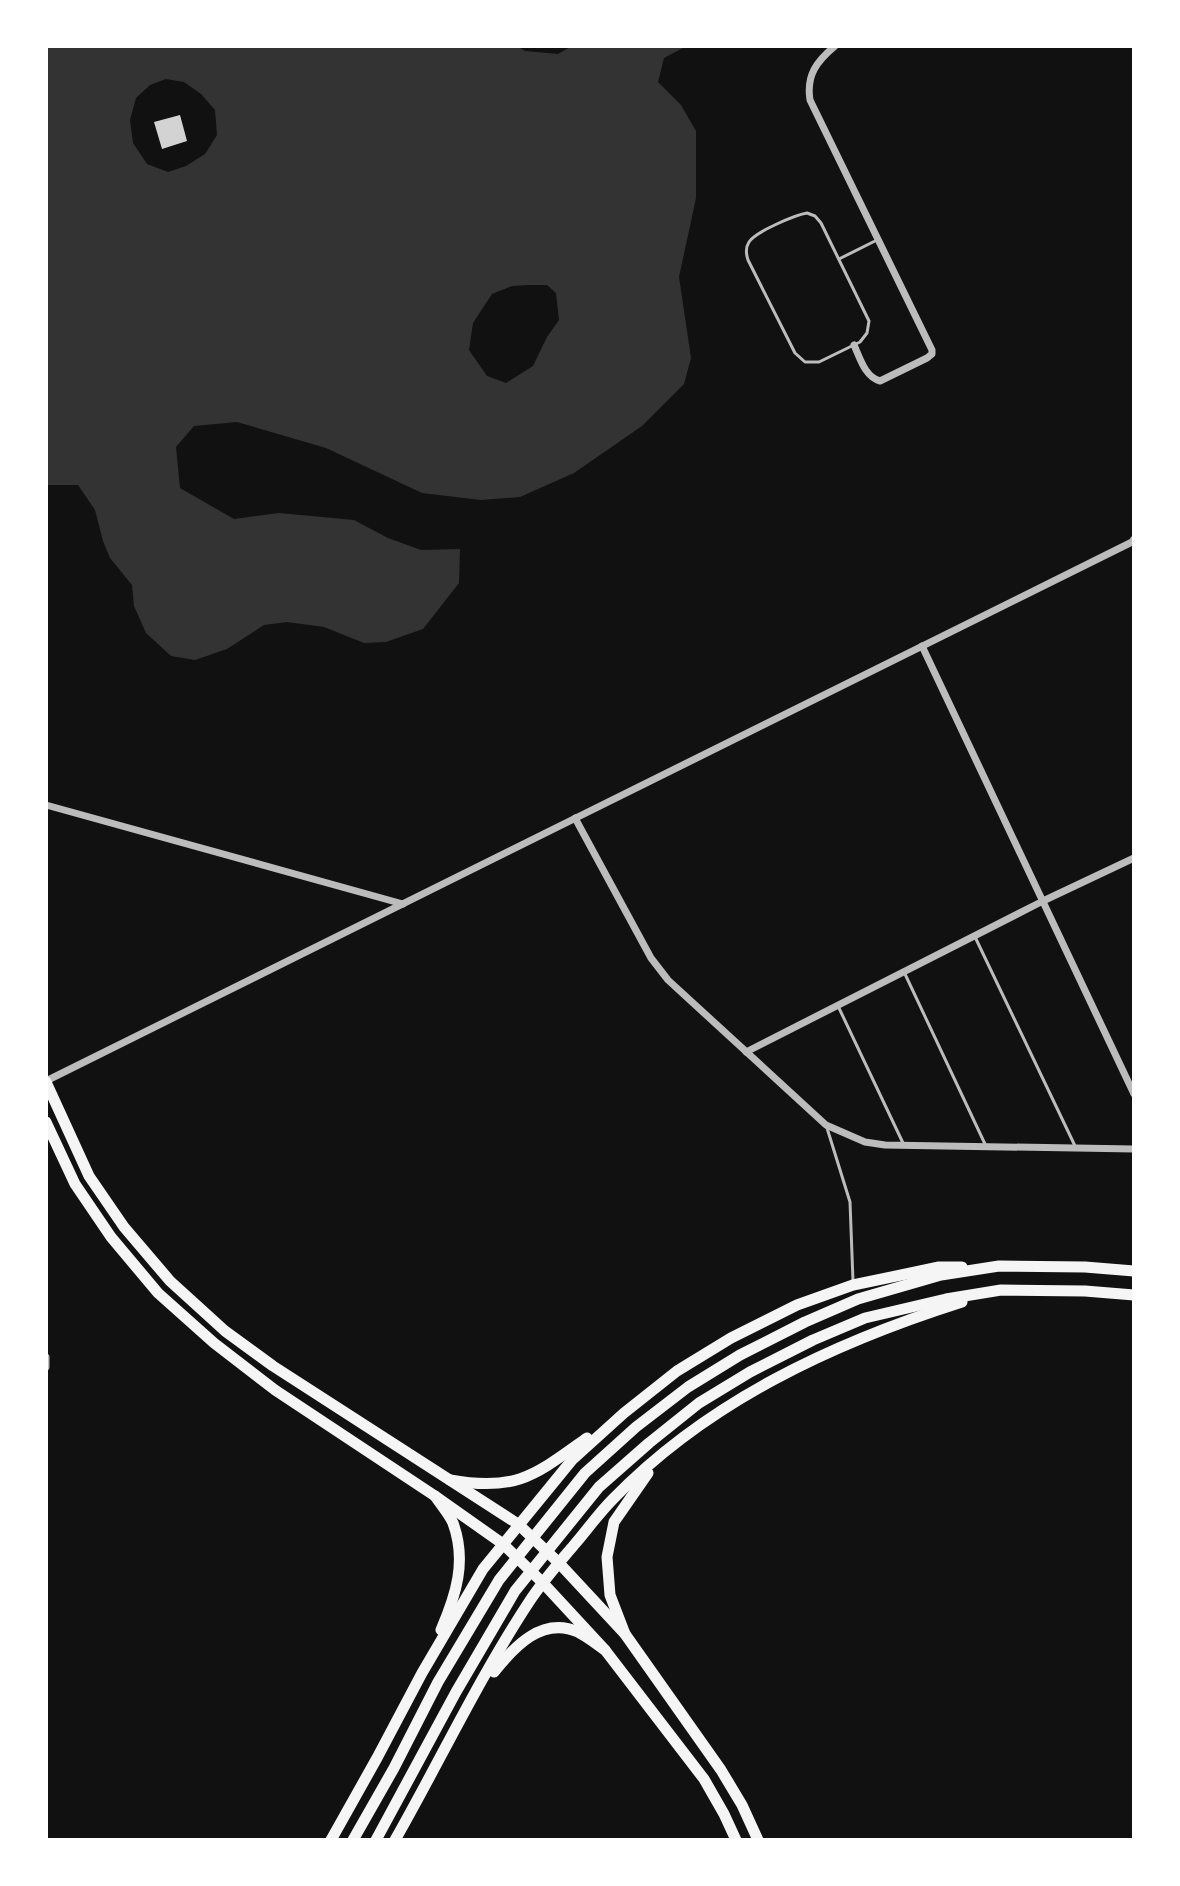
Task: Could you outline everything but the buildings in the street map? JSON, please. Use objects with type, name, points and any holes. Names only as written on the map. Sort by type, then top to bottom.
[{"type":"main road","points":[[46,1081],[89,1176],[124,1227],[170,1281],[225,1331],[273,1366],[518,1524],[625,1634],[721,1770],[758,1840]]},
{"type":"main road","points":[[46,1122],[75,1184],[111,1237],[158,1293],[214,1343],[275,1390],[503,1544],[543,1583],[605,1650],[704,1779],[736,1840]]},
{"type":"main road","points":[[353,1840],[438,1682],[499,1580],[585,1473],[636,1427],[688,1387],[740,1355],[805,1322],[858,1299],[941,1275],[999,1266]]},
{"type":"main road","points":[[331,1840],[483,1569],[572,1460],[677,1371],[731,1338],[797,1305],[853,1285],[939,1267],[1085,1267],[1134,1271]]},
{"type":"main road","points":[[395,1840],[529,1601],[612,1499],[709,1418],[759,1387],[821,1355],[886,1328],[1001,1290]]},
{"type":"main road","points":[[376,1840],[515,1591],[599,1487],[699,1403],[813,1340],[865,1318],[1001,1290],[1134,1295]]},
{"type":"main road","points":[[450,1480],[474,1485],[514,1482],[540,1471],[624,1413]]},
{"type":"main road","points":[[625,1634],[610,1595],[607,1557],[614,1522],[660,1456]]},
{"type":"main road","points":[[422,1673],[453,1601],[460,1574],[460,1550],[452,1522],[435,1496]]},
{"type":"main road","points":[[471,1700],[508,1654],[541,1630],[559,1628],[577,1631],[605,1650]]},
{"type":"street","points":[[835,46],[815,65],[809,81],[810,100],[932,354],[880,381],[868,375],[854,345]]},
{"type":"street","points":[[46,1081],[1133,542]]},
{"type":"street","points":[[922,646],[1134,1094]]},
{"type":"street","points":[[46,805],[403,904]]},
{"type":"street","points":[[575,818],[659,970],[826,1125],[865,1142],[905,1147],[1134,1149]]},
{"type":"street","points":[[746,1052],[1134,858]]},
{"type":"street","points":[[46,1357],[46,1367]]},
{"type":"lane","points":[[807,213],[821,223],[839,259],[869,321],[869,327],[864,338],[854,345],[815,363],[805,362],[797,357],[748,260],[747,246],[752,238],[807,213]]},
{"type":"lane","points":[[839,259],[878,239]]},
{"type":"lane","points":[[975,936],[1076,1148]]},
{"type":"lane","points":[[904,971],[987,1148]]},
{"type":"lane","points":[[838,1005],[905,1147]]},
{"type":"lane","points":[[826,1125],[850,1202],[853,1285]]},
{"type":"shaded area","points":[[46,46],[517,46],[525,51],[558,54],[572,46],[687,46],[664,58],[658,82],[681,105],[696,131],[696,198],[679,277],[691,358],[684,384],[642,426],[574,473],[520,497],[481,500],[422,493],[326,448],[237,422],[194,426],[176,447],[180,488],[234,519],[279,513],[354,520],[388,538],[421,550],[460,549],[459,583],[423,629],[386,642],[364,643],[324,627],[287,622],[264,625],[227,649],[195,660],[171,656],[146,633],[134,606],[132,585],[110,558],[95,510],[78,485],[46,485]],"holes":[[[166,79],[184,82],[201,94],[215,110],[217,135],[205,154],[186,166],[168,172],[147,164],[133,143],[130,120],[136,98],[150,85]],[[547,285],[556,293],[559,320],[533,366],[506,383],[487,376],[469,350],[473,323],[492,294],[512,286]]]}]
